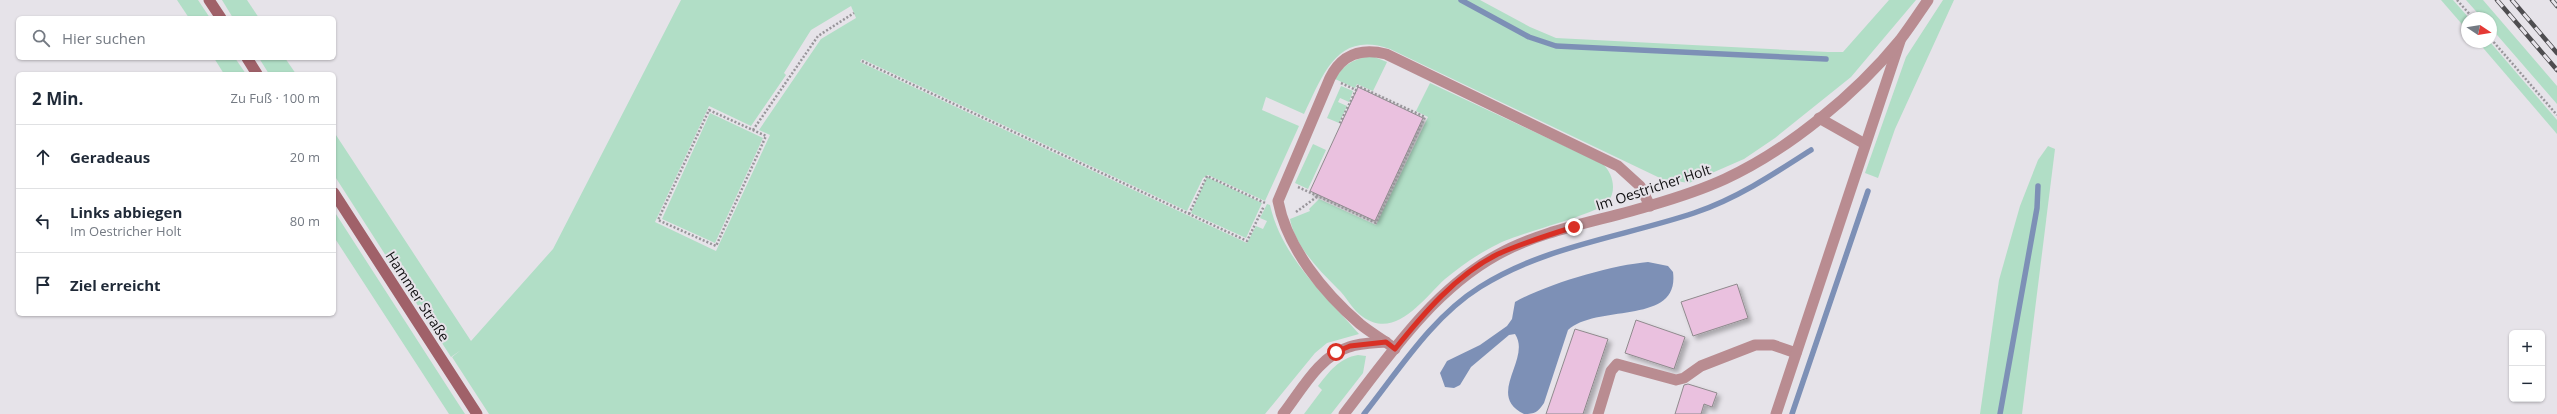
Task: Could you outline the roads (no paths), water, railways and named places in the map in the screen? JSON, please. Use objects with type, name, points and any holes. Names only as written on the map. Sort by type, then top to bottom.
[{"type":"main road","points":[[209,0],[220,16]]},
{"type":"main road","points":[[248,60],[256,72]]},
{"type":"main road","name":"Hammer Straße","points":[[336,197],[477,414]]},
{"type":"street","name":"Im Oestricher Holt","points":[[1344,414],[1390,345],[1443,296],[1497,255],[1527,242],[1650,206],[1726,179],[1760,160],[1819,118],[1862,80],[1900,40],[1928,0]]},
{"type":"street","points":[[1776,414],[1900,40]]},
{"type":"street","points":[[1390,345],[1360,324],[1334,298],[1312,272],[1289,238],[1282,220],[1278,201],[1335,68],[1345,58],[1357,52],[1373,51],[1386,54],[1618,166],[1640,186],[1650,206]]},
{"type":"street","points":[[1819,118],[1865,144]]},
{"type":"street","points":[[1283,414],[1325,361],[1336,352],[1350,346],[1390,345]]},
{"type":"street","points":[[1598,414],[1610,371],[1617,364],[1676,380],[1684,378],[1701,366],[1755,345],[1773,346],[1796,354]]},
{"type":"water","points":[[1648,262],[1668,266],[1673,272],[1672,289],[1664,300],[1650,307],[1598,317],[1581,322],[1568,330],[1544,403],[1536,412],[1524,414],[1513,406],[1509,397],[1508,387],[1518,354],[1519,344],[1515,334],[1509,335],[1471,367],[1460,385],[1454,388],[1445,387],[1440,373],[1447,361],[1480,345],[1507,326],[1512,319],[1515,302],[1528,295],[1580,276],[1617,267]]},
{"type":"waterway","points":[[1461,0],[1529,37],[1556,46],[1826,59]]},
{"type":"waterway","points":[[1364,414],[1403,362],[1431,329],[1463,299],[1480,287],[1505,273],[1557,252],[1694,213],[1725,201],[1783,168],[1811,150]]},
{"type":"waterway","points":[[2000,414],[2037,208],[2038,186]]},
{"type":"waterway","points":[[1792,414],[1868,191]]},
{"type":"railway","points":[[2497,0],[2557,70]]},
{"type":"railway","points":[[2512,0],[2557,53]]},
{"type":"railway","points":[[2552,0],[2557,6]]}]
